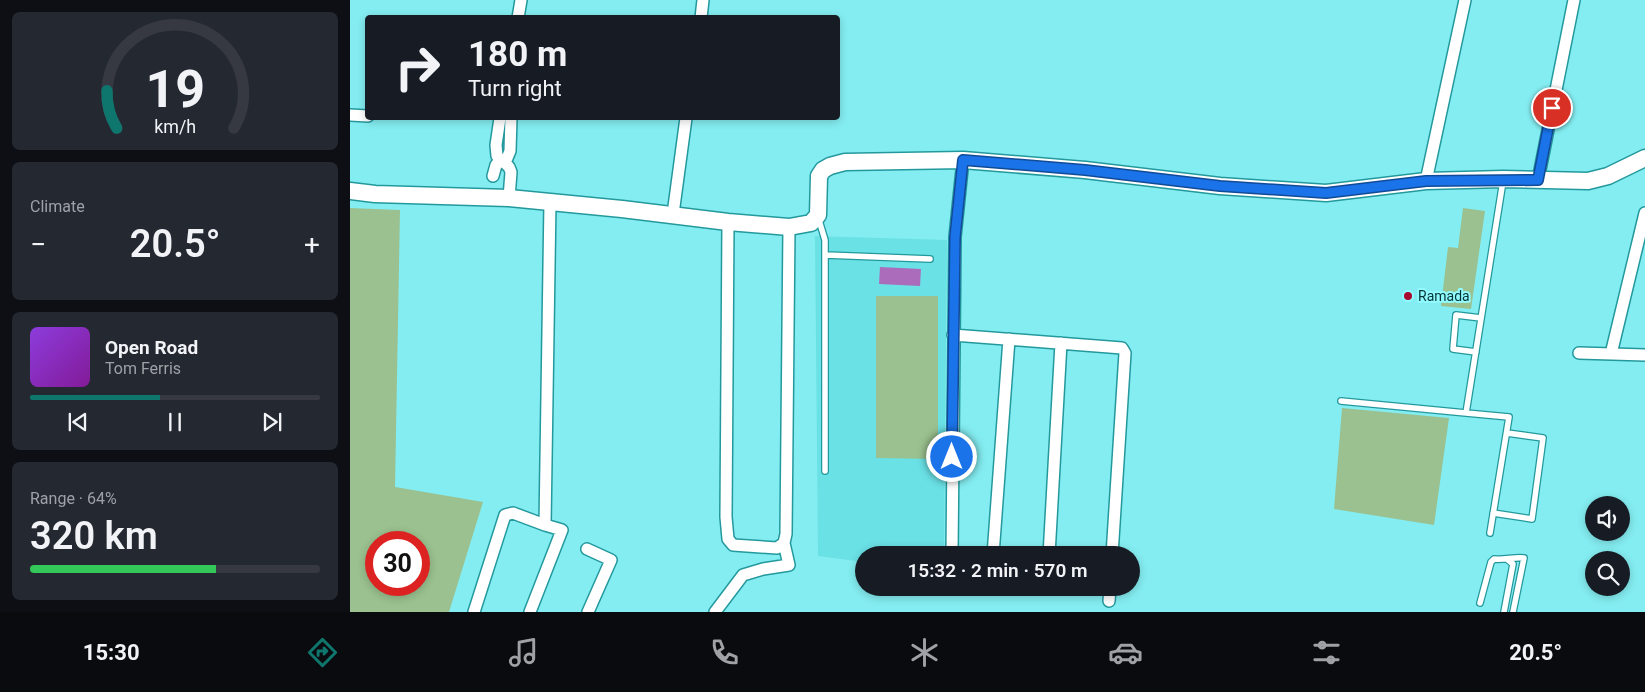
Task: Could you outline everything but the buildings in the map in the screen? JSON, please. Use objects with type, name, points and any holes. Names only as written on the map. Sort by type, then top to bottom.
[{"type":"street","points":[[518,15],[521,0]]},
{"type":"street","points":[[701,15],[703,0]]},
{"type":"street","points":[[1426,181],[1465,0]]},
{"type":"street","points":[[1538,180],[1574,0]]},
{"type":"street","points":[[350,115],[365,116]]},
{"type":"street","points":[[500,120],[496,145],[497,156],[511,172],[509,198]]},
{"type":"street","points":[[493,176],[496,165],[503,162],[510,151],[511,120]]},
{"type":"street","points":[[672,214],[686,120]]},
{"type":"street","points":[[350,192],[509,198],[789,227],[811,223],[818,215],[819,176],[823,170],[830,166],[845,162],[963,160],[1077,170],[1220,186],[1326,193],[1426,181],[1503,179],[1588,181],[1608,176],[1645,158]]},
{"type":"street","points":[[952,546],[955,237],[963,160]]},
{"type":"street","points":[[545,525],[550,202]]},
{"type":"street","points":[[1611,354],[1645,213]]},
{"type":"street","points":[[728,222],[726,517],[728,539],[733,545],[767,548],[777,548],[784,543]]},
{"type":"street","points":[[715,612],[743,575],[763,569],[789,565],[784,543],[786,534],[789,227]]},
{"type":"street","points":[[953,335],[1122,348],[1125,353],[1113,546]]},
{"type":"street","points":[[995,546],[1010,339]]},
{"type":"street","points":[[1050,546],[1061,344]]},
{"type":"street","points":[[1578,352],[1645,355]]},
{"type":"street","points":[[474,612],[505,515],[513,513],[562,530],[530,612]]},
{"type":"street","points":[[586,549],[611,560],[588,612]]},
{"type":"street","points":[[1108,601],[1109,596]]},
{"type":"lane","points":[[1466,413],[1503,179]]},
{"type":"lane","points":[[818,215],[825,240],[825,471]]},
{"type":"lane","points":[[825,255],[930,258]]},
{"type":"lane","points":[[1476,352],[1453,349],[1456,315],[1481,318]]},
{"type":"lane","points":[[1341,401],[1509,417],[1490,533]]},
{"type":"lane","points":[[1493,513],[1532,519],[1543,438],[1507,433]]},
{"type":"lane","points":[[1480,603],[1491,562],[1494,559],[1524,558],[1513,612]]},
{"type":"lane","points":[[1504,612],[1513,564],[1508,560]]},
{"type":"shaded area","points":[[815,236],[947,240],[944,546],[855,546],[855,561],[818,556]]},
{"type":"shaded area","points":[[880,267],[921,269],[920,286],[879,284]]},
{"type":"green space","points":[[350,208],[400,210],[395,487],[483,502],[449,612],[350,612]]},
{"type":"green space","points":[[1463,208],[1485,211],[1471,309],[1441,306],[1448,247],[1458,248]]},
{"type":"green space","points":[[876,296],[938,296],[938,459],[876,458]]},
{"type":"green space","points":[[1342,408],[1449,418],[1434,525],[1334,509]]},
{"type":"place","name":"Ramada","points":[[1408,296]]},
{"type":"route","points":[[952,457],[955,237],[963,160],[1085,170],[1131,177],[1220,186],[1326,193],[1426,181],[1538,180],[1552,108]]}]
